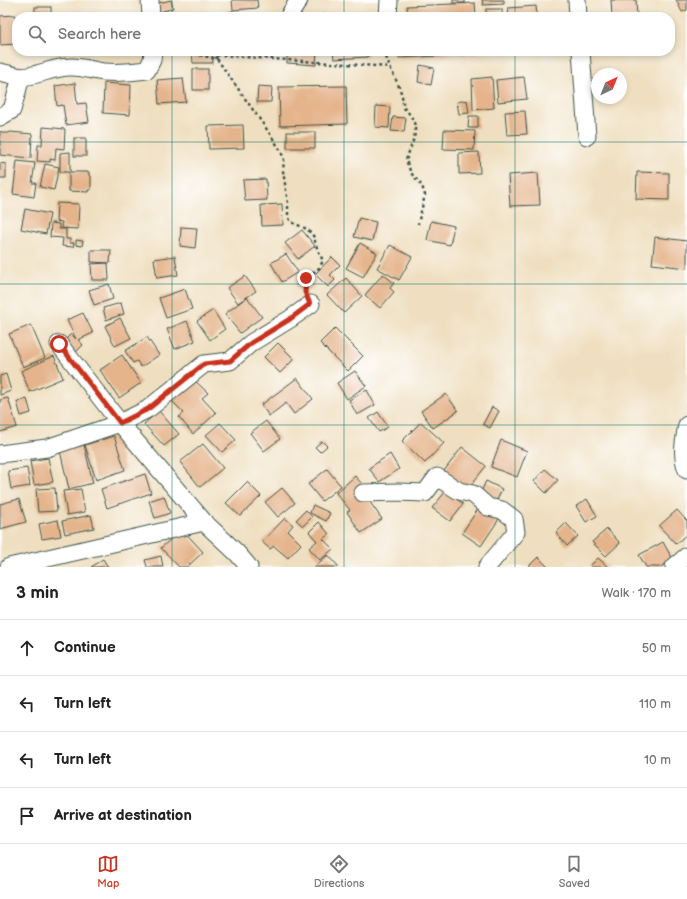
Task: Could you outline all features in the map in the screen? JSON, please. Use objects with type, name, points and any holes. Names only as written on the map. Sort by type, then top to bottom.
[{"type":"street","points":[[150,0],[151,12]]},
{"type":"street","points":[[291,12],[299,0]]},
{"type":"street","points":[[388,12],[389,0]]},
{"type":"street","points":[[577,0],[578,12]]},
{"type":"street","points":[[0,72],[21,77],[33,76],[51,70],[70,67],[104,72],[132,72],[147,70],[152,56]]},
{"type":"street","points":[[581,56],[587,136]]},
{"type":"street","points":[[0,117],[12,110],[21,77]]},
{"type":"street","points":[[0,454],[46,448],[120,423],[148,409],[204,364],[230,361],[251,343],[290,319],[310,304]]},
{"type":"street","points":[[59,344],[120,423],[204,522],[237,553],[249,567]]},
{"type":"street","points":[[687,425],[683,444],[684,462],[687,470]]},
{"type":"street","points":[[363,493],[425,493],[436,477],[459,491],[473,494],[488,507],[502,510],[514,519],[516,532],[487,567]]},
{"type":"street","points":[[9,567],[204,522]]},
{"type":"street","points":[[674,567],[687,556]]},
{"type":"path","points":[[201,56],[217,60]]},
{"type":"path","points":[[215,56],[281,151],[284,160],[283,171],[288,203],[288,216],[291,222],[307,229],[315,238],[315,243],[323,261],[319,268],[306,278],[305,292],[310,304]]},
{"type":"path","points":[[230,56],[390,67]]},
{"type":"path","points":[[387,56],[403,101],[403,107],[411,115],[416,127],[406,160],[411,173],[422,186],[425,195],[418,224]]},
{"type":"building","points":[[171,0],[173,8],[157,12],[154,4]]},
{"type":"building","points":[[232,0],[257,0],[258,8],[233,10]]},
{"type":"building","points":[[453,0],[465,0],[465,3],[453,3]]},
{"type":"building","points":[[482,0],[504,0],[504,4],[483,5]]},
{"type":"building","points":[[611,0],[636,0],[637,12],[612,12]]},
{"type":"building","points":[[676,0],[687,0],[687,10],[682,12]]},
{"type":"building","points":[[475,3],[476,12],[408,12],[407,6]]},
{"type":"building","points":[[536,6],[537,12],[508,12],[508,8]]},
{"type":"building","points":[[35,7],[51,7],[51,12],[35,12]]},
{"type":"building","points":[[486,9],[502,9],[502,12],[486,12]]},
{"type":"building","points":[[12,15],[12,44],[0,45],[0,16]]},
{"type":"building","points":[[192,56],[212,56],[213,63],[193,63]]},
{"type":"building","points":[[287,56],[317,56],[316,65],[287,63]]},
{"type":"building","points":[[334,56],[368,57],[334,59]]},
{"type":"building","points":[[399,56],[438,56],[399,58]]},
{"type":"building","points":[[420,65],[434,68],[431,85],[418,82]]},
{"type":"building","points":[[193,69],[208,69],[208,90],[193,90]]},
{"type":"building","points":[[492,77],[494,108],[473,110],[472,79]]},
{"type":"building","points":[[524,77],[527,99],[498,102],[496,80]]},
{"type":"building","points":[[183,78],[186,102],[159,104],[157,80]]},
{"type":"building","points":[[75,83],[77,104],[86,103],[89,122],[66,125],[63,105],[57,106],[55,86]]},
{"type":"building","points":[[104,83],[131,85],[130,115],[103,113]]},
{"type":"building","points":[[258,86],[272,87],[271,102],[257,102]]},
{"type":"building","points":[[346,86],[347,124],[280,126],[279,87]]},
{"type":"building","points":[[467,100],[469,113],[459,114],[457,102]]},
{"type":"building","points":[[376,106],[390,107],[389,128],[375,127]]},
{"type":"building","points":[[525,111],[527,134],[507,135],[505,112]]},
{"type":"building","points":[[469,116],[478,116],[478,128],[468,128]]},
{"type":"building","points":[[393,117],[406,118],[404,132],[391,131]]},
{"type":"building","points":[[243,125],[244,148],[209,149],[208,126]]},
{"type":"building","points":[[43,127],[65,129],[64,149],[56,148],[55,160],[50,159],[50,162],[37,161],[38,145],[42,145]]},
{"type":"building","points":[[444,130],[475,131],[474,150],[443,149]]},
{"type":"building","points":[[1,131],[3,133],[10,132],[32,134],[31,158],[0,155]]},
{"type":"building","points":[[287,132],[315,132],[315,148],[287,148]]},
{"type":"building","points":[[74,138],[86,138],[86,156],[74,156]]},
{"type":"building","points":[[70,152],[70,172],[89,172],[89,176],[91,176],[91,190],[88,190],[88,192],[69,191],[69,172],[60,172],[60,153]]},
{"type":"building","points":[[479,152],[480,173],[459,174],[459,153]]},
{"type":"building","points":[[17,161],[35,163],[32,183],[36,183],[34,197],[13,194]]},
{"type":"building","points":[[0,163],[6,164],[6,178],[0,178]]},
{"type":"building","points":[[45,164],[59,167],[54,190],[40,187]]},
{"type":"building","points":[[637,172],[669,173],[669,200],[636,199]]},
{"type":"building","points":[[538,173],[540,205],[510,206],[508,175]]},
{"type":"building","points":[[266,179],[267,200],[245,201],[243,180]]},
{"type":"building","points":[[57,203],[79,204],[78,229],[61,228],[62,222],[56,221]]},
{"type":"building","points":[[282,204],[283,225],[262,226],[261,205]]},
{"type":"building","points":[[25,209],[50,214],[46,234],[21,229]]},
{"type":"building","points":[[359,218],[376,222],[372,241],[354,237]]},
{"type":"building","points":[[431,221],[454,226],[450,245],[427,240]]},
{"type":"building","points":[[51,223],[59,224],[59,229],[66,229],[66,239],[70,239],[70,243],[74,243],[73,247],[62,246],[63,238],[50,237]]},
{"type":"building","points":[[181,227],[197,228],[195,248],[180,246]]},
{"type":"building","points":[[302,230],[315,246],[298,259],[285,243]]},
{"type":"building","points":[[655,237],[687,241],[687,268],[652,264]]},
{"type":"building","points":[[76,240],[83,241],[82,246],[76,245]]},
{"type":"building","points":[[360,243],[377,253],[363,277],[346,268]]},
{"type":"building","points":[[390,245],[412,257],[399,280],[377,268]]},
{"type":"building","points":[[91,250],[111,250],[110,263],[91,262]]},
{"type":"building","points":[[286,254],[298,272],[282,282],[271,263]]},
{"type":"building","points":[[175,256],[178,275],[157,278],[154,259]]},
{"type":"building","points":[[332,257],[340,265],[330,275],[335,280],[328,287],[315,274]]},
{"type":"building","points":[[108,263],[109,280],[92,280],[91,264]]},
{"type":"building","points":[[383,274],[394,283],[390,288],[394,292],[380,308],[365,295]]},
{"type":"building","points":[[245,276],[256,291],[238,303],[227,288]]},
{"type":"building","points":[[346,278],[362,296],[344,313],[327,295]]},
{"type":"building","points":[[109,284],[113,299],[94,305],[89,290]]},
{"type":"building","points":[[185,289],[192,309],[166,318],[159,298]]},
{"type":"building","points":[[247,297],[262,317],[240,333],[225,314]]},
{"type":"building","points":[[121,303],[124,314],[106,320],[103,308]]},
{"type":"building","points":[[213,310],[225,329],[210,340],[197,321]]},
{"type":"building","points":[[83,313],[93,333],[78,340],[83,345],[72,356],[60,345],[71,334],[76,339],[67,320]]},
{"type":"building","points":[[120,318],[131,338],[115,346],[105,326]]},
{"type":"building","points":[[187,321],[195,341],[175,349],[167,329]]},
{"type":"building","points":[[31,325],[45,358],[23,367],[9,334]]},
{"type":"building","points":[[335,328],[363,356],[348,371],[320,343]]},
{"type":"building","points":[[147,337],[159,355],[141,367],[137,361],[133,363],[125,351]]},
{"type":"building","points":[[278,343],[294,359],[280,373],[264,357]]},
{"type":"building","points":[[122,355],[141,383],[119,398],[100,370]]},
{"type":"building","points":[[54,356],[63,378],[30,392],[21,371]]},
{"type":"building","points":[[355,371],[366,386],[347,399],[337,383]]},
{"type":"building","points":[[6,374],[11,391],[0,395],[0,376]]},
{"type":"building","points":[[191,377],[208,393],[202,398],[216,413],[193,434],[179,417],[184,413],[170,399]]},
{"type":"building","points":[[297,378],[313,399],[294,414],[286,403],[269,416],[261,405]]},
{"type":"building","points":[[367,390],[375,405],[357,415],[349,400]]},
{"type":"building","points":[[446,394],[458,411],[433,428],[421,411]]},
{"type":"building","points":[[8,398],[17,427],[0,432],[0,400]]},
{"type":"building","points":[[27,399],[31,413],[21,416],[17,402]]},
{"type":"building","points":[[492,407],[499,411],[490,428],[483,424]]},
{"type":"building","points":[[159,411],[179,434],[164,446],[144,424]]},
{"type":"building","points":[[378,412],[388,427],[379,432],[369,418]]},
{"type":"building","points":[[266,421],[280,439],[264,451],[250,433]]},
{"type":"building","points":[[421,422],[444,443],[425,463],[402,441]]},
{"type":"building","points":[[220,423],[236,440],[222,452],[206,435]]},
{"type":"building","points":[[114,436],[125,470],[96,480],[85,445]]},
{"type":"building","points":[[501,440],[527,451],[517,477],[491,467]]},
{"type":"building","points":[[322,441],[327,446],[320,452],[315,447]]},
{"type":"building","points":[[203,444],[223,468],[200,487],[180,462]]},
{"type":"building","points":[[84,445],[93,483],[69,489],[60,451]]},
{"type":"building","points":[[462,447],[486,466],[467,490],[444,471]]},
{"type":"building","points":[[390,454],[399,469],[379,482],[369,468]]},
{"type":"building","points":[[48,458],[53,482],[34,485],[30,461]]},
{"type":"building","points":[[27,468],[30,486],[11,489],[8,471]]},
{"type":"building","points":[[327,469],[341,486],[322,501],[308,484]]},
{"type":"building","points":[[545,469],[558,480],[546,493],[534,481]]},
{"type":"building","points":[[145,474],[151,493],[107,508],[101,489]]},
{"type":"building","points":[[355,476],[371,494],[367,498],[382,519],[361,533],[347,512],[350,510],[336,493]]},
{"type":"building","points":[[486,481],[502,489],[496,502],[480,494]]},
{"type":"building","points":[[247,482],[261,496],[240,516],[226,503]]},
{"type":"building","points":[[55,488],[57,511],[38,512],[36,489]]},
{"type":"building","points":[[282,488],[295,503],[278,517],[265,502]]},
{"type":"building","points":[[81,489],[85,512],[67,515],[63,491]]},
{"type":"building","points":[[446,491],[463,504],[450,521],[432,508]]},
{"type":"building","points":[[164,496],[170,513],[155,518],[149,501]]},
{"type":"building","points":[[19,499],[26,522],[0,529],[0,504]]},
{"type":"building","points":[[587,499],[597,516],[586,522],[576,506]]},
{"type":"building","points":[[482,503],[501,516],[481,546],[462,533]]},
{"type":"building","points":[[313,505],[330,513],[326,521],[310,513]]},
{"type":"building","points":[[306,510],[312,517],[303,526],[296,520]]},
{"type":"building","points":[[677,510],[687,521],[687,534],[676,544],[659,526]]},
{"type":"building","points":[[91,515],[94,528],[65,534],[62,521]]},
{"type":"building","points":[[285,518],[293,525],[288,531],[301,544],[288,558],[274,546],[270,549],[262,542]]},
{"type":"building","points":[[58,520],[61,536],[42,539],[39,524]]},
{"type":"building","points":[[319,522],[329,534],[323,539],[333,549],[320,560],[309,548],[317,541],[309,532]]},
{"type":"building","points":[[566,523],[578,536],[567,546],[556,533]]},
{"type":"building","points":[[182,529],[203,552],[187,567],[179,567],[161,548]]},
{"type":"building","points":[[607,529],[620,543],[606,556],[592,542]]},
{"type":"building","points":[[663,542],[673,560],[660,567],[646,567],[639,555]]},
{"type":"building","points":[[328,555],[339,567],[314,567]]},
{"type":"building","points":[[161,556],[163,567],[147,567],[145,560]]},
{"type":"building","points":[[538,557],[548,567],[528,567]]},
{"type":"building","points":[[598,558],[608,567],[591,567],[590,566]]},
{"type":"building","points":[[103,559],[108,567],[91,567]]},
{"type":"route","points":[[59,344],[120,423],[148,409],[204,364],[230,361],[251,343],[290,319],[310,304],[305,292],[306,278]]}]
